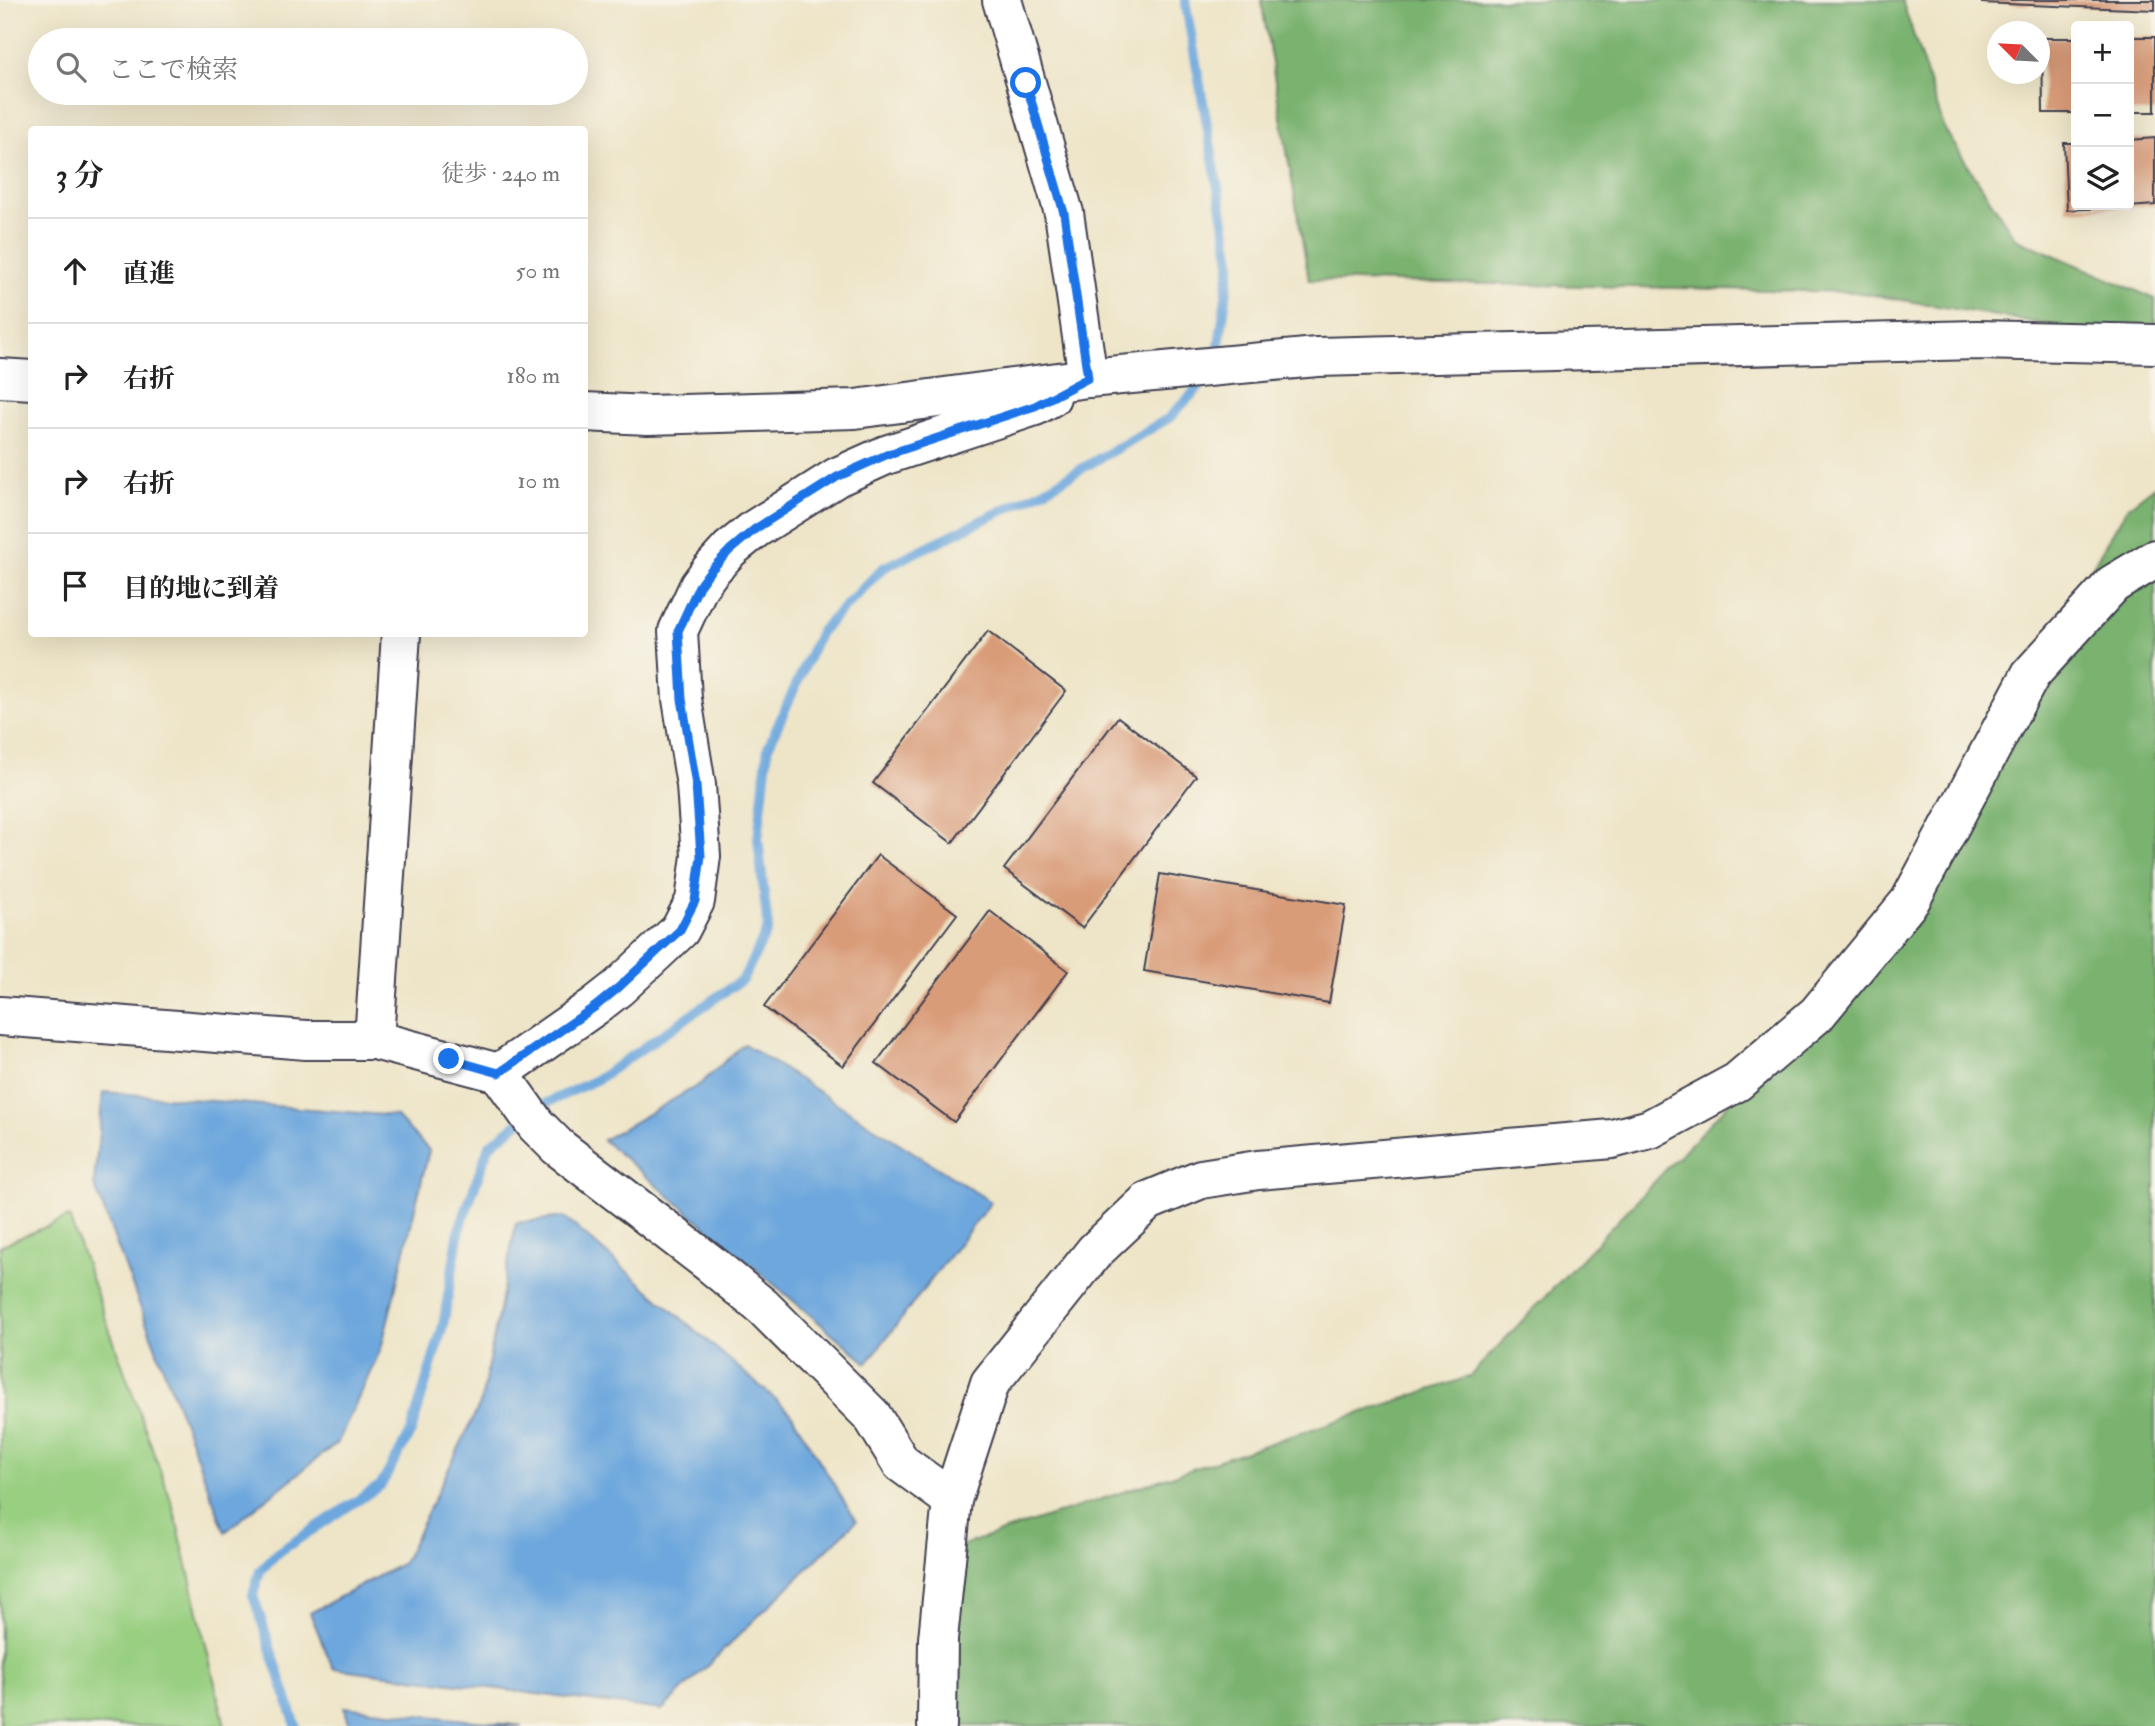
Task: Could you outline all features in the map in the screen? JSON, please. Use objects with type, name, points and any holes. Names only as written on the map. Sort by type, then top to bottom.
[{"type":"street","points":[[1002,0],[1064,213],[1088,378]]},
{"type":"street","points":[[588,412],[648,415],[855,409],[1088,378],[1317,356],[1977,340],[2155,344]]},
{"type":"street","points":[[0,378],[28,380]]},
{"type":"street","points":[[499,1073],[618,988],[680,930],[695,901],[700,844],[696,785],[682,699],[678,631],[699,586],[710,571],[755,529],[837,477],[886,455],[1035,406],[1088,378]]},
{"type":"street","points":[[937,1726],[938,1639],[952,1500],[990,1383],[1095,1251],[1148,1202],[1201,1179],[1258,1170],[1612,1139],[1650,1129],[1737,1082],[1817,1014],[1910,901],[2031,674],[2113,584],[2155,559]]},
{"type":"street","points":[[374,1040],[401,637]]},
{"type":"street","points":[[0,1016],[306,1040],[374,1040],[499,1073],[536,1125],[558,1147],[763,1307],[872,1416],[901,1463],[952,1500]]},
{"type":"green space","points":[[1261,0],[1902,0],[1945,130],[2015,238],[2155,299],[2155,351],[2073,329],[1855,292],[1309,280]]},
{"type":"green space","points":[[2155,486],[2155,1726],[929,1726],[960,1546],[1469,1377],[1843,983],[2128,507]]},
{"type":"green space","points":[[69,1217],[173,1506],[225,1726],[0,1726],[0,1246]]},
{"type":"water","points":[[744,1044],[991,1202],[867,1363],[603,1140],[700,1084]]},
{"type":"water","points":[[103,1092],[396,1116],[429,1150],[381,1349],[338,1442],[225,1532],[94,1184]]},
{"type":"water","points":[[564,1217],[790,1412],[856,1521],[662,1710],[333,1668],[310,1613],[403,1563],[481,1402],[516,1223]]},
{"type":"water","points":[[344,1707],[523,1726],[350,1726]]},
{"type":"building","points":[[1982,0],[2155,0],[2155,10],[1982,3]]},
{"type":"building","points":[[2134,37],[2155,37],[2155,112],[2134,112]]},
{"type":"building","points":[[2050,38],[2071,38],[2071,113],[2043,113],[2043,84],[2050,84]]},
{"type":"building","points":[[2155,138],[2155,205],[2134,207],[2134,140]]},
{"type":"building","points":[[2064,143],[2071,143],[2071,210],[2067,210]]},
{"type":"building","points":[[988,631],[1066,691],[952,843],[873,783]]},
{"type":"building","points":[[1118,717],[1196,776],[1082,928],[1004,869]]},
{"type":"building","points":[[878,855],[957,914],[843,1066],[764,1007]]},
{"type":"building","points":[[1160,874],[1346,905],[1329,1003],[1144,971]]},
{"type":"building","points":[[990,911],[1068,971],[954,1122],[876,1063]]},
{"type":"waterway","points":[[1185,0],[1231,261],[1217,360]]},
{"type":"waterway","points":[[296,1726],[253,1595],[260,1571],[277,1553],[381,1485],[411,1432],[443,1326],[459,1230],[489,1146],[538,1107],[598,1079],[743,979],[768,929],[758,839],[768,747],[820,632],[883,568],[1045,490],[1169,418],[1209,377]]},
{"type":"route","points":[[449,1059],[499,1073],[596,1006],[680,930],[695,901],[701,856],[696,785],[682,699],[678,631],[699,586],[720,560],[755,529],[837,477],[886,455],[1035,406],[1088,378],[1064,213],[1026,83]]}]
